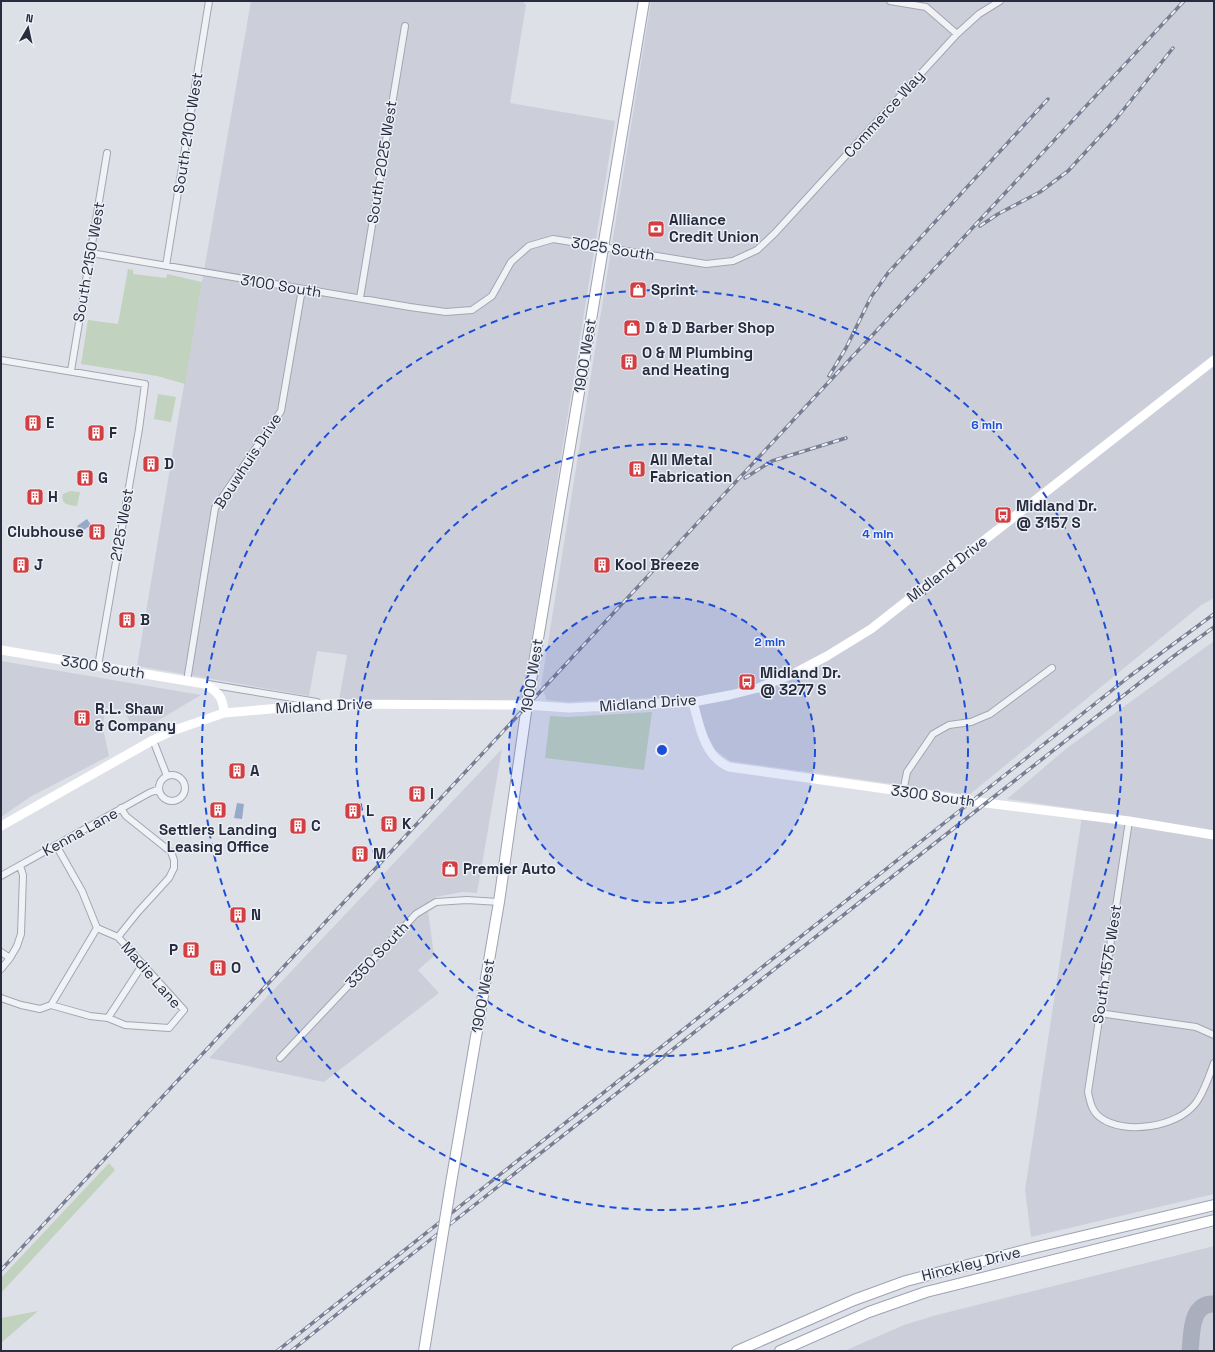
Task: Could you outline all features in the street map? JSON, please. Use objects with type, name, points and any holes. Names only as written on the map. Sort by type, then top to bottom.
[{"type":"main road","name":"1900 West","points":[[424,1351],[499,902],[528,705],[644,1]]},
{"type":"main road","name":"Hinckley Drive","points":[[737,1351],[854,1300],[906,1281],[1033,1248],[1214,1205]]},
{"type":"main road","name":"Hinckley Drive","points":[[780,1351],[869,1312],[926,1292],[1214,1220]]},
{"type":"street","name":"South 2100 West","points":[[166,266],[209,1]]},
{"type":"street","points":[[890,1],[926,7],[957,34]]},
{"type":"street","name":"Commerce Way","points":[[775,233],[957,34],[979,14],[1000,1]]},
{"type":"street","name":"South 2025 West","points":[[360,298],[405,26]]},
{"type":"street","name":"South 2150 West","points":[[71,371],[108,154]]},
{"type":"street","name":"3025 South","points":[[472,310],[492,296],[511,262],[529,246],[553,239],[706,264],[732,261],[757,250],[775,233]]},
{"type":"street","name":"3100 South","points":[[91,253],[410,307],[446,312],[472,310]]},
{"type":"street","name":"Bouwhuis Drive","points":[[187,681],[215,508],[281,411],[302,289]]},
{"type":"street","points":[[1,360],[71,371]]},
{"type":"street","name":"Midland Drive","points":[[1,826],[153,740],[172,731],[224,713],[327,704],[528,705],[569,708],[693,702],[758,688],[800,671],[871,629],[1214,360]]},
{"type":"street","name":"2125 West","points":[[71,371],[145,384],[139,429],[98,666]]},
{"type":"street","name":"3300 South","points":[[1,650],[327,704]]},
{"type":"street","points":[[903,792],[907,772],[933,734],[949,725],[971,722],[990,714],[1052,668]]},
{"type":"street","points":[[205,684],[218,692],[223,704],[224,713]]},
{"type":"street","name":"3300 South","points":[[693,702],[702,733],[710,750],[718,761],[729,767],[903,792],[1129,821],[1214,835]]},
{"type":"street","points":[[153,740],[167,776]]},
{"type":"street","points":[[176,775],[183,781],[185,786],[183,794],[177,800],[168,800],[162,796],[159,789],[160,782],[167,776],[176,775]]},
{"type":"street","name":"Kenna Lane","points":[[1,876],[121,808],[159,789]]},
{"type":"street","points":[[118,937],[138,912],[169,878],[174,868],[174,860],[171,852],[126,816],[121,808]]},
{"type":"street","name":"South 1575 West","points":[[1129,821],[1088,1092],[1092,1107],[1100,1118],[1111,1124],[1131,1127],[1150,1127],[1168,1121],[1183,1115],[1195,1105],[1203,1091],[1214,1062]]},
{"type":"street","points":[[51,1005],[97,928],[82,891],[56,845]]},
{"type":"street","points":[[1,969],[17,946],[21,934],[23,875],[20,866]]},
{"type":"street","name":"3350 South","points":[[280,1058],[416,914],[436,902],[467,900],[499,902]]},
{"type":"street","name":"Madie Lane","points":[[97,928],[118,937],[184,1010],[169,1028],[125,1025],[108,1018]]},
{"type":"street","points":[[1,952],[10,958]]},
{"type":"street","points":[[1,998],[40,1009],[51,1005],[90,1016],[108,1018],[143,964]]},
{"type":"street","points":[[1100,1013],[1196,1027],[1214,1035]]},
{"type":"shaded area","points":[[251,1],[522,1],[526,5],[510,103],[615,121],[522,700],[339,700],[347,655],[317,651],[309,696],[137,666],[180,408]]},
{"type":"shaded area","points":[[651,1],[1214,1],[1214,598],[1200,606],[969,795],[730,761],[715,750],[705,730],[694,696],[568,702],[547,700],[541,686]]},
{"type":"shaded area","points":[[1214,641],[1214,1194],[1031,1237],[1025,1190],[1083,810],[1007,799],[1067,748]]},
{"type":"shaded area","points":[[1,661],[201,695],[137,733],[123,710],[105,708],[103,728],[109,756],[30,797],[1,817]]},
{"type":"shaded area","points":[[502,749],[477,893],[462,892],[436,897],[428,910],[434,956],[418,970],[439,993],[324,1082],[209,1058]]},
{"type":"shaded area","points":[[1214,1246],[1214,1351],[844,1351],[904,1325],[933,1316]]},
{"type":"green space","points":[[128,269],[133,270],[133,274],[166,278],[167,274],[202,282],[185,384],[157,376],[81,364],[88,320],[118,324]]},
{"type":"green space","points":[[158,394],[176,397],[171,422],[154,419]]},
{"type":"green space","points":[[70,491],[80,492],[77,506],[66,504],[62,498],[63,494]]},
{"type":"green space","points":[[652,712],[644,770],[545,758],[550,716],[567,717]]},
{"type":"green space","points":[[109,1163],[115,1170],[1,1293],[1,1278]]},
{"type":"green space","points":[[38,1311],[1,1343],[1,1318]]},
{"type":"water","points":[[87,519],[91,525],[81,532],[77,526]]},
{"type":"water","points":[[237,803],[244,804],[242,819],[234,818]]},
{"type":"taxiway","points":[[1190,1351],[1192,1328],[1196,1314],[1206,1305],[1214,1304]]},
{"type":"railway","points":[[1,1270],[1184,1]]},
{"type":"railway","points":[[980,226],[998,214],[1040,192],[1068,171],[1116,119],[1173,48]]},
{"type":"railway","points":[[829,376],[846,348],[871,297],[888,273],[1048,99]]},
{"type":"railway","points":[[745,478],[772,461],[846,438]]},
{"type":"railway","points":[[277,1351],[1130,676],[1214,614]]},
{"type":"railway","points":[[291,1351],[986,803],[1174,656],[1214,627]]},
{"type":"place","name":"Alliance Credit Union","points":[[656,229]]},
{"type":"place","name":"Sprint","points":[[638,290]]},
{"type":"place","name":"D & D Barber Shop","points":[[632,328]]},
{"type":"place","name":"O & M Plumbing and Heating","points":[[629,362]]},
{"type":"place","name":"E","points":[[33,423]]},
{"type":"place","name":"F","points":[[96,433]]},
{"type":"place","name":"D","points":[[151,464]]},
{"type":"place","name":"All Metal Fabrication","points":[[637,469]]},
{"type":"place","name":"G","points":[[85,478]]},
{"type":"place","name":"H","points":[[35,497]]},
{"type":"place","name":"Midland Dr. @ 3157 S","points":[[1003,515]]},
{"type":"place","name":"Clubhouse","points":[[97,532]]},
{"type":"place","name":"J","points":[[21,565]]},
{"type":"place","name":"Kool Breeze","points":[[602,565]]},
{"type":"place","name":"B","points":[[127,620]]},
{"type":"place","name":"Midland Dr. @ 3277 S","points":[[747,682]]},
{"type":"place","name":"R.L. Shaw & Company","points":[[82,718]]},
{"type":"place","name":"A","points":[[237,771]]},
{"type":"place","name":"I","points":[[417,794]]},
{"type":"place","name":"Settlers Landing Leasing Office","points":[[218,810]]},
{"type":"place","name":"L","points":[[353,811]]},
{"type":"place","name":"K","points":[[389,824]]},
{"type":"place","name":"C","points":[[298,826]]},
{"type":"place","name":"M","points":[[360,854]]},
{"type":"place","name":"Premier Auto","points":[[450,869]]},
{"type":"place","name":"N","points":[[238,915]]},
{"type":"place","name":"P","points":[[191,950]]},
{"type":"place","name":"O","points":[[218,968]]}]
